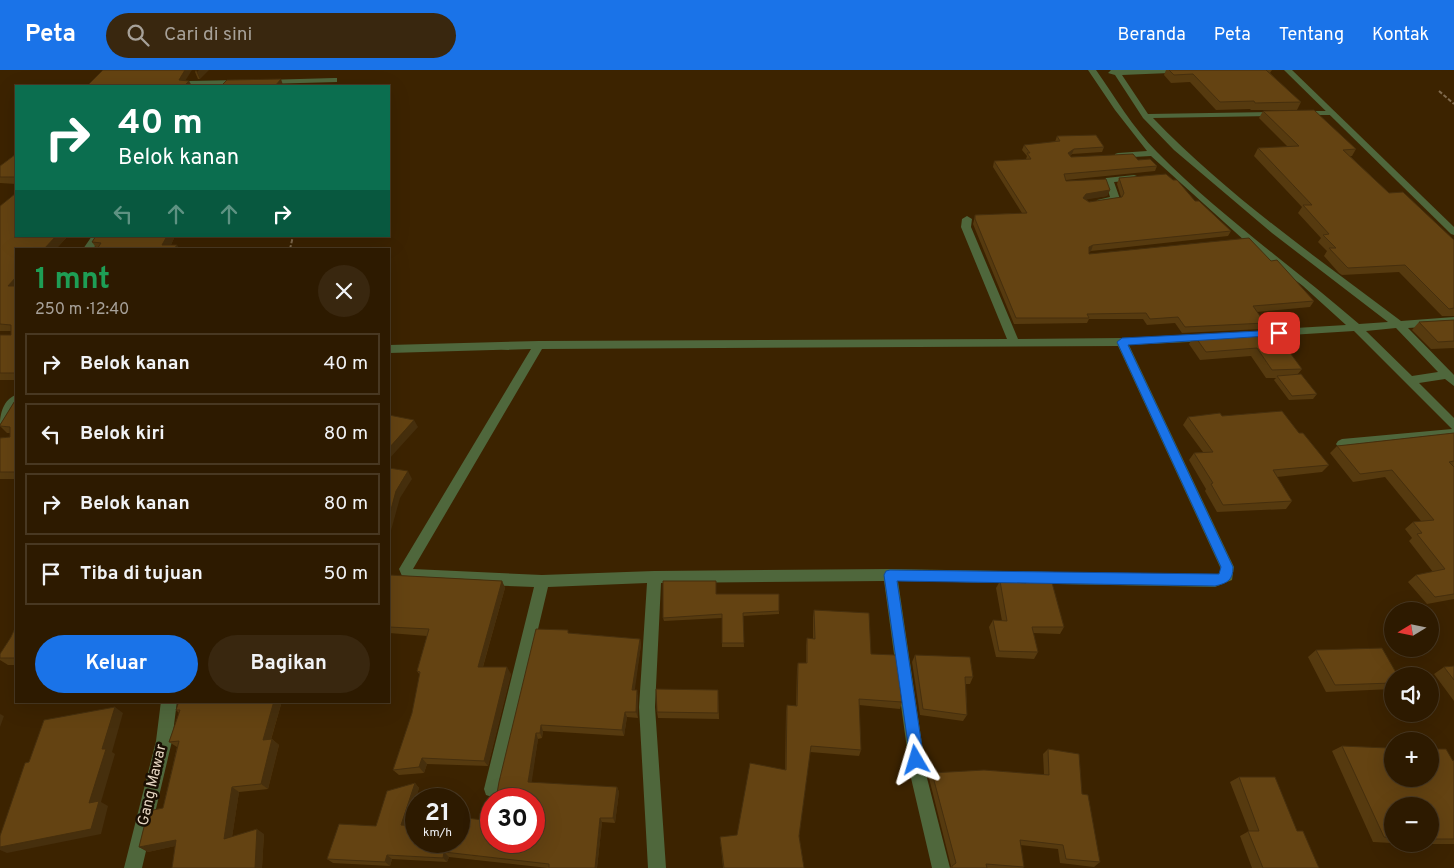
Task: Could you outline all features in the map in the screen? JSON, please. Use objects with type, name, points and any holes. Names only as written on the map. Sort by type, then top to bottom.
[{"type":"street","points":[[1095,72],[1193,70]]},
{"type":"street","points":[[1288,70],[1454,232]]},
{"type":"street","points":[[189,85],[197,72]]},
{"type":"street","points":[[1095,72],[1171,175],[1243,239],[1307,284],[1358,329],[1414,380],[1454,425]]},
{"type":"street","points":[[1115,72],[1136,105],[1177,148],[1275,231],[1394,325],[1448,378]]},
{"type":"street","points":[[257,82],[334,80]]},
{"type":"street","points":[[189,85],[247,82]]},
{"type":"street","points":[[1118,105],[1136,105]]},
{"type":"street","points":[[1293,113],[1332,113]]},
{"type":"street","points":[[1146,116],[1283,114]]},
{"type":"street","points":[[1108,156],[1153,153]]},
{"type":"street","points":[[1088,203],[1115,199],[1105,180],[1147,177]]},
{"type":"street","points":[[967,219],[966,227],[1014,342]]},
{"type":"street","points":[[89,248],[96,237]]},
{"type":"street","points":[[1250,335],[1454,321]]},
{"type":"street","points":[[390,350],[539,345],[1122,342],[1220,336]]},
{"type":"street","points":[[539,345],[406,569],[407,572],[414,576],[542,581],[890,575],[1215,581],[1223,579],[1227,576],[1227,567],[1122,342]]},
{"type":"street","points":[[1414,380],[1448,378]]},
{"type":"street","points":[[0,420],[15,400]]},
{"type":"street","points":[[1342,444],[1454,433]]},
{"type":"street","points":[[890,575],[919,778],[941,868]]},
{"type":"street","points":[[654,578],[647,707],[658,868]]},
{"type":"street","points":[[492,788],[542,581]]},
{"type":"street","name":"Gang Mawar","points":[[133,868],[164,741],[169,703]]},
{"type":"path","points":[[1439,91],[1454,104]]},
{"type":"building","points":[[103,70],[185,70],[179,80],[189,81],[185,85],[88,85]]},
{"type":"building","points":[[1169,70],[1266,70],[1301,102],[1220,102],[1193,74],[1174,75]]},
{"type":"building","points":[[281,79],[276,85],[222,85],[227,80]]},
{"type":"building","points":[[1314,110],[1356,149],[1343,150],[1389,193],[1403,192],[1454,240],[1454,308],[1449,309],[1405,265],[1348,268],[1329,248],[1336,248],[1323,235],[1329,234],[1303,205],[1312,205],[1258,148],[1299,146],[1263,111]]},
{"type":"building","points":[[1096,135],[1104,147],[1074,149],[1068,153],[1071,157],[1133,154],[1138,160],[1150,159],[1157,166],[1064,174],[1066,181],[1106,179],[1110,190],[1086,194],[1083,198],[1089,202],[1122,197],[1124,193],[1119,178],[1166,174],[1173,180],[1177,180],[1195,201],[1199,201],[1231,231],[1093,245],[1089,247],[1089,254],[1249,238],[1271,261],[1277,260],[1314,301],[1253,306],[1265,323],[1185,327],[1178,317],[1150,319],[1146,313],[1087,314],[1089,318],[1016,318],[975,219],[975,215],[1027,213],[994,161],[1031,159],[1027,153],[1030,153],[1024,145],[1060,141],[1057,136]]},
{"type":"building","points":[[15,155],[15,177],[0,177],[0,166]]},
{"type":"building","points":[[15,194],[15,237],[55,237],[45,248],[15,248],[15,278],[8,286],[15,286],[15,373],[0,373],[0,335],[11,335],[11,325],[0,324],[0,206]]},
{"type":"building","points":[[95,237],[166,237],[162,245],[177,245],[175,248],[98,248],[101,243],[92,242]]},
{"type":"building","points":[[1454,320],[1454,341],[1438,342],[1419,322]]},
{"type":"building","points":[[1274,331],[1302,369],[1272,370],[1257,348],[1206,352],[1194,335]]},
{"type":"building","points":[[1301,374],[1317,394],[1292,396],[1277,376]]},
{"type":"building","points":[[15,401],[15,472],[0,472],[0,438],[10,437],[10,427],[0,425]]},
{"type":"building","points":[[1282,411],[1299,433],[1303,433],[1329,465],[1273,470],[1292,501],[1223,505],[1211,484],[1213,483],[1194,453],[1213,452],[1188,417],[1220,413],[1222,416]]},
{"type":"building","points":[[390,415],[414,420],[390,447]]},
{"type":"building","points":[[1454,433],[1454,461],[1449,462],[1454,467],[1454,594],[1435,597],[1416,575],[1445,569],[1417,534],[1422,533],[1413,522],[1434,520],[1392,470],[1360,474],[1337,446]]},
{"type":"building","points":[[390,468],[408,471],[396,491],[390,513]]},
{"type":"building","points":[[390,575],[502,581],[478,667],[507,667],[484,761],[422,758],[419,767],[393,770],[412,713],[420,672],[417,671],[429,629],[390,627]]},
{"type":"building","points":[[1025,579],[1051,579],[1064,627],[1032,627],[1038,652],[999,651],[993,620],[1007,621],[1000,581],[1026,583]]},
{"type":"building","points":[[663,581],[716,581],[716,594],[779,594],[779,611],[743,613],[744,643],[722,643],[722,614],[663,618]]},
{"type":"building","points":[[814,610],[869,613],[871,654],[896,655],[902,702],[859,699],[861,750],[811,746],[799,836],[804,868],[724,868],[720,837],[737,835],[750,763],[786,770],[787,705],[797,706],[798,663],[807,663],[807,638],[815,639]]},
{"type":"building","points":[[15,628],[15,658],[0,658],[0,654]]},
{"type":"building","points":[[536,629],[568,630],[568,633],[640,639],[632,690],[637,690],[636,712],[625,712],[622,730],[541,725],[540,733],[536,733],[528,782],[617,787],[613,818],[600,818],[595,868],[549,868],[549,864],[453,853],[470,853],[470,818],[480,820],[480,853],[545,853],[545,788],[498,788]]},
{"type":"building","points":[[1382,648],[1384,658],[1388,658],[1393,667],[1384,667],[1384,683],[1335,685],[1316,650]]},
{"type":"building","points":[[915,655],[970,657],[973,677],[965,677],[967,715],[923,709]]},
{"type":"building","points":[[1454,666],[1454,680],[1444,667]]},
{"type":"building","points":[[656,689],[718,690],[718,713],[657,712]]},
{"type":"building","points":[[178,703],[273,703],[263,740],[272,739],[261,784],[232,787],[224,839],[257,829],[255,868],[172,868],[176,840],[139,847],[148,811],[163,808],[179,741],[169,742],[180,710],[176,710]]},
{"type":"building","points":[[115,707],[102,749],[106,749],[89,803],[99,801],[91,829],[0,847],[0,836],[25,763],[29,762],[44,720]]},
{"type":"building","points":[[1342,746],[1384,748],[1384,787],[1439,787],[1439,749],[1446,749],[1454,760],[1454,839],[1439,839],[1439,797],[1384,797],[1384,837]]},
{"type":"building","points":[[1048,749],[1079,754],[1082,794],[1088,795],[1100,862],[1066,859],[1063,845],[1020,840],[1024,867],[986,864],[987,868],[952,868],[956,863],[932,773],[984,770],[1049,775]]},
{"type":"building","points":[[1239,777],[1275,777],[1297,831],[1303,831],[1319,868],[1263,868],[1248,831],[1259,831]]},
{"type":"building","points":[[415,783],[413,788],[405,788],[405,813],[401,825],[405,825],[405,853],[444,853],[443,858],[387,855],[385,862],[327,859],[339,824],[376,826],[387,791]]},
{"type":"route","points":[[916,760],[890,575],[1215,581],[1223,579],[1227,576],[1227,567],[1122,342],[1279,333]]}]
